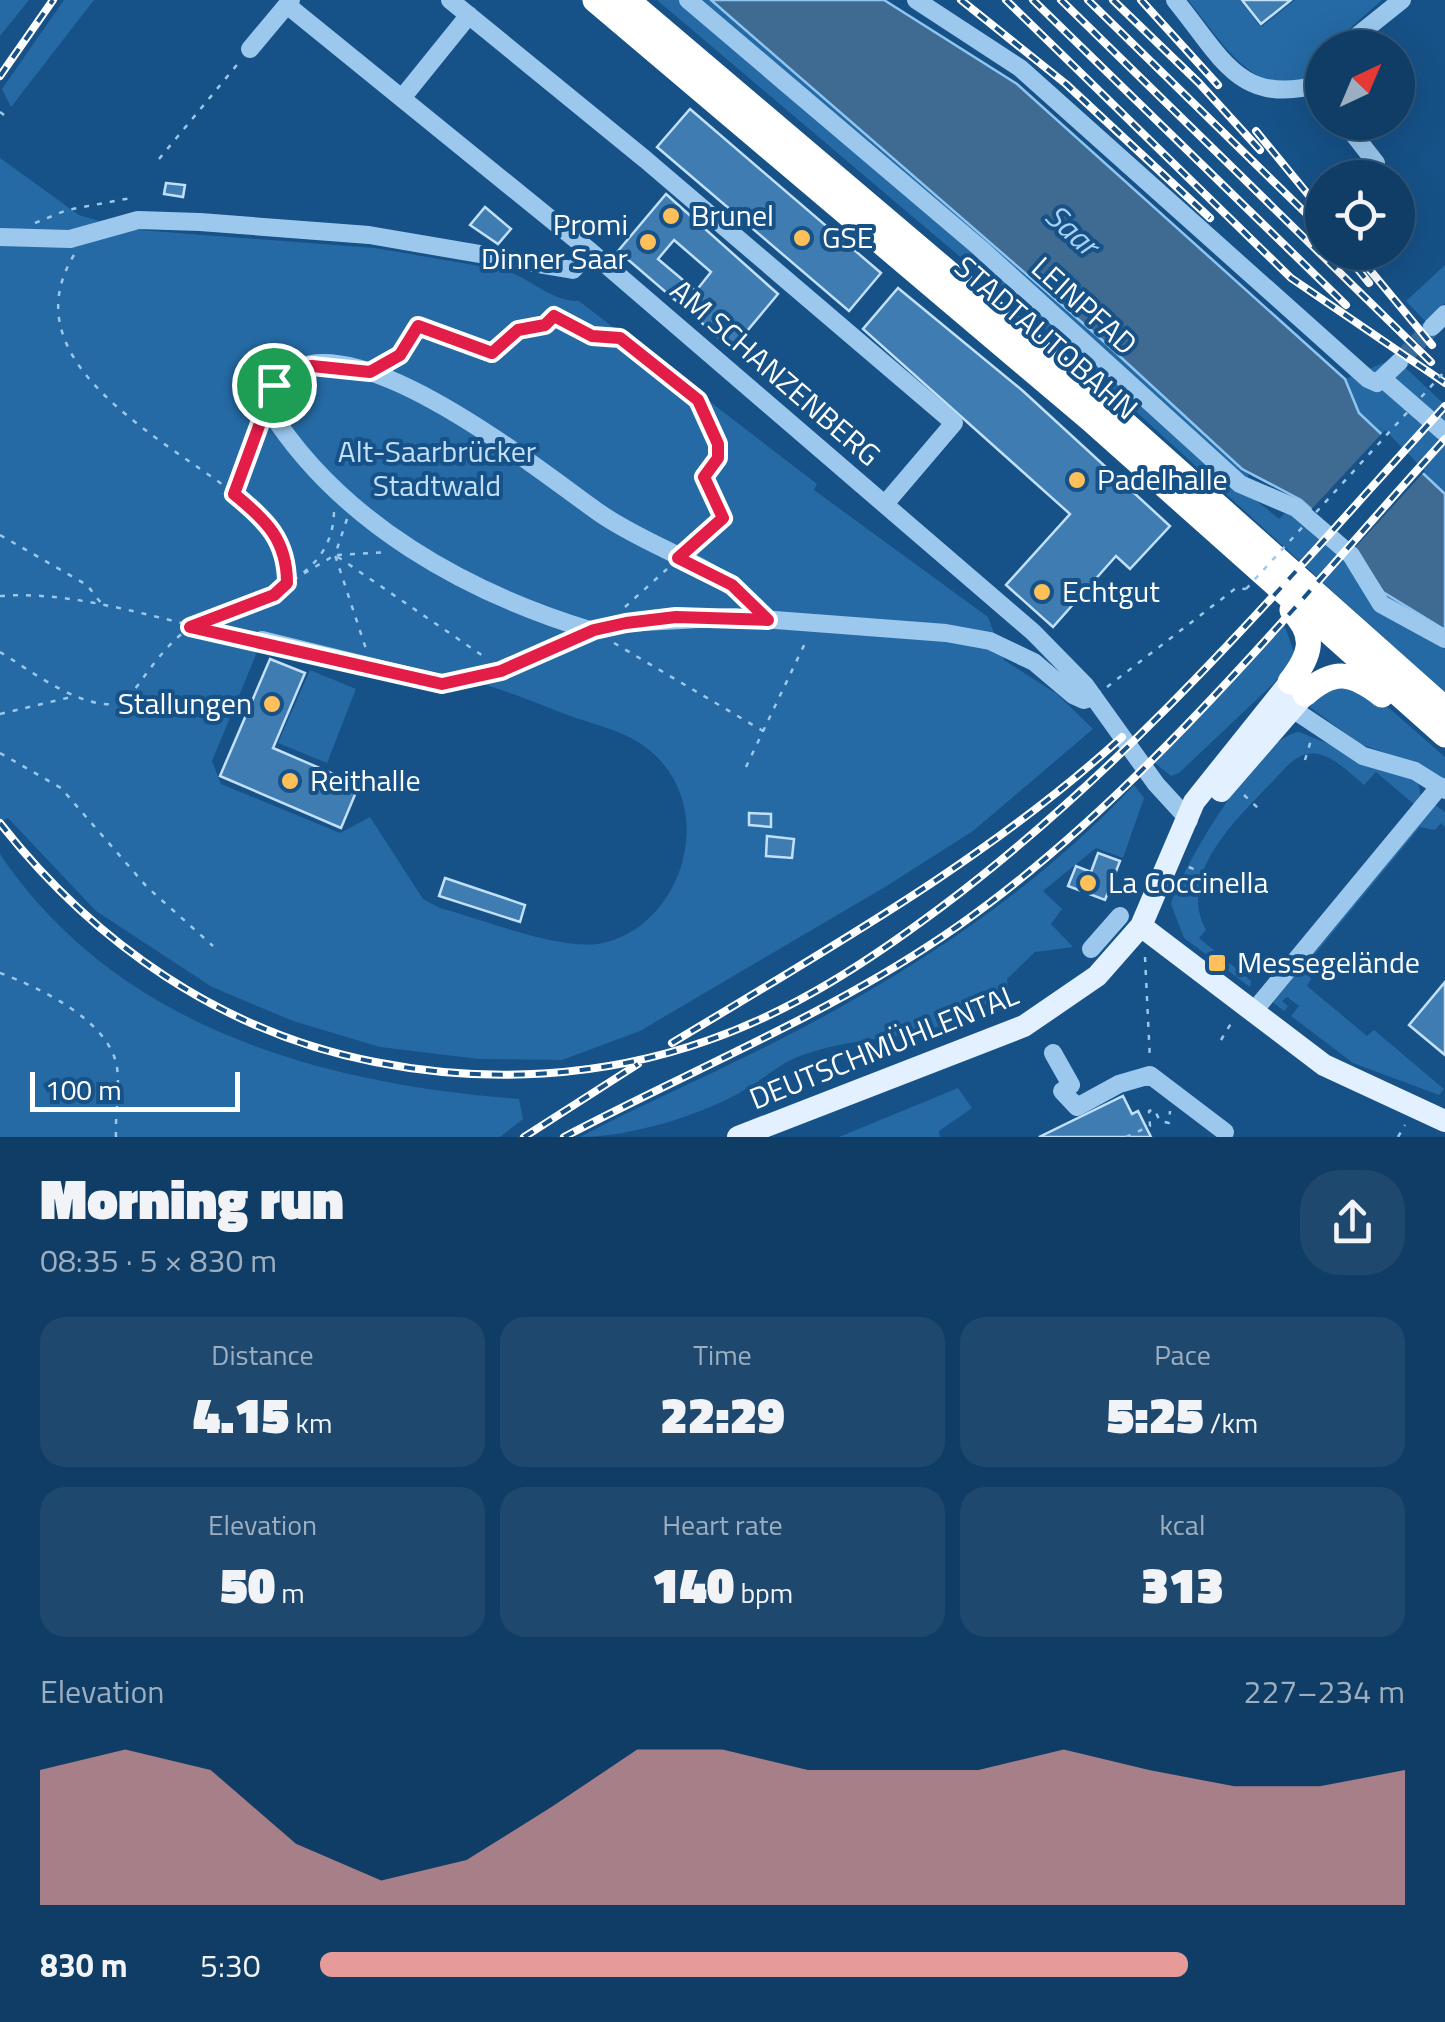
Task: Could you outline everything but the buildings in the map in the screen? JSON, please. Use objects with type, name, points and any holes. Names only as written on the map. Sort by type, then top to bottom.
[{"type":"highway","name":"STADTAUTOBAHN","points":[[595,0],[849,211],[1217,530],[1445,735]]},
{"type":"highway","name":"STADTAUTOBAHN","points":[[627,0],[1089,392],[1445,709]]},
{"type":"highway","points":[[1217,530],[1246,568],[1308,627],[1308,654],[1291,696]]},
{"type":"highway","points":[[1291,696],[1330,675],[1361,679],[1445,750]]},
{"type":"main road","name":"DEUTSCHMÜHLENTAL","points":[[738,1137],[1024,1026],[1097,976],[1206,786],[1291,696]]},
{"type":"main road","points":[[1130,921],[1242,1017],[1364,1085],[1445,1120]]},
{"type":"street","points":[[450,0],[842,336],[954,424],[885,504]]},
{"type":"street","name":"LEINPFAD","points":[[688,0],[980,248],[1240,484],[1296,508],[1351,555],[1381,604],[1445,639]]},
{"type":"street","points":[[916,0],[1020,68],[1360,372],[1377,384],[1399,362]]},
{"type":"street","points":[[1175,0],[1242,82],[1262,90],[1305,85]]},
{"type":"street","points":[[1364,30],[1402,0]]},
{"type":"street","points":[[250,50],[289,3]]},
{"type":"street","name":"AM SCHANZENBERG","points":[[289,3],[590,251],[1033,632],[1094,698],[1156,784],[1189,820]]},
{"type":"street","points":[[402,98],[469,16]]},
{"type":"street","points":[[1358,140],[1374,160]]},
{"type":"street","points":[[0,237],[70,239],[138,220],[369,235],[573,270],[590,251]]},
{"type":"street","points":[[594,630],[506,600],[413,551],[322,478],[288,440],[268,408],[274,385],[294,369],[334,365],[370,372],[436,400],[602,514],[732,585],[768,620]]},
{"type":"street","points":[[1383,379],[1445,433]]},
{"type":"street","points":[[262,640],[442,684],[501,671],[594,630],[676,617],[946,632],[990,641],[1034,662],[1073,694],[1084,700],[1094,698]]},
{"type":"street","points":[[1242,1017],[1442,788],[1415,771],[1362,756],[1291,696]]},
{"type":"street","points":[[1092,949],[1130,921]]},
{"type":"street","points":[[1053,1053],[1077,1106],[1119,1084],[1150,1075],[1225,1132],[1206,1137]]},
{"type":"path","points":[[159,159],[250,50]]},
{"type":"path","points":[[31,228],[51,214],[129,198]]},
{"type":"path","points":[[52,300],[66,264],[93,232]]},
{"type":"path","points":[[370,372],[400,355],[418,326],[492,353],[518,330],[545,325],[554,316],[592,336],[620,338],[698,400],[715,431],[718,458],[704,477],[723,518],[622,610]]},
{"type":"path","points":[[1110,684],[1236,588],[1246,589],[1445,371]]},
{"type":"path","points":[[234,494],[268,408]]},
{"type":"path","points":[[110,410],[160,449],[234,494],[268,522],[287,556],[287,583]]},
{"type":"path","points":[[0,652],[73,696],[117,705],[126,701],[190,627],[274,595],[327,548],[334,510]]},
{"type":"path","points":[[347,518],[335,555],[372,668]]},
{"type":"path","points":[[0,535],[87,585],[103,606]]},
{"type":"path","points":[[287,583],[335,555],[413,551]]},
{"type":"path","points":[[335,555],[464,641],[501,671]]},
{"type":"path","points":[[0,596],[27,594],[103,606],[262,640]]},
{"type":"path","points":[[746,767],[814,624]]},
{"type":"path","points":[[594,630],[764,730]]},
{"type":"path","points":[[0,714],[73,696]]},
{"type":"path","points":[[1305,760],[1311,735]]},
{"type":"path","points":[[0,753],[61,788],[147,887],[213,946]]},
{"type":"path","points":[[1234,787],[1258,808]]},
{"type":"path","points":[[1183,864],[1206,875]]},
{"type":"path","points":[[1145,958],[1150,1075]]},
{"type":"path","points":[[0,972],[56,1000],[107,1042],[116,1063],[116,1137]]},
{"type":"path","points":[[1221,1040],[1242,1017]]},
{"type":"path","points":[[1126,1137],[1150,1126],[1147,1115],[1154,1109],[1164,1123]]},
{"type":"green space","points":[[0,0],[29,0],[0,36]]},
{"type":"green space","points":[[64,0],[94,0],[11,107],[2,89]]},
{"type":"green space","points":[[657,0],[711,0],[1101,339],[1249,475],[1241,488],[1279,519],[1288,510],[1349,561],[1420,635],[1445,649],[1445,694],[1050,333]]},
{"type":"green space","points":[[1188,0],[1240,0],[1261,27],[1295,0],[1382,0],[1348,30],[1305,30],[1305,80],[1294,84],[1275,83],[1258,76],[1226,48]]},
{"type":"green space","name":"Alt-Saarbrücker Stadtwald","points":[[0,158],[79,215],[126,229],[375,248],[503,270],[559,298],[579,301],[817,484],[814,490],[988,617],[1004,660],[1057,694],[1093,729],[973,831],[885,887],[640,1031],[562,1060],[479,1059],[380,1047],[293,1021],[212,987],[96,911],[8,818],[0,822]],"holes":[[[262,640],[399,664],[479,683],[613,730],[641,744],[670,774],[683,801],[687,831],[683,861],[672,889],[654,913],[631,932],[603,943],[586,945],[544,939],[440,908],[423,899],[370,817],[340,833],[221,784],[212,761]]]},
{"type":"green space","points":[[1445,265],[1445,303],[1426,322],[1406,301]]},
{"type":"green space","points":[[1395,358],[1445,405],[1445,494],[1359,413],[1345,379]]},
{"type":"green space","points":[[1284,624],[1295,655],[1274,683],[1179,773],[1171,776],[1155,763]]},
{"type":"green space","points":[[310,670],[356,689],[327,763],[278,743]]},
{"type":"green space","points":[[1334,682],[1381,701],[1445,757],[1445,779],[1418,764],[1360,744],[1307,705]]},
{"type":"green space","points":[[1299,732],[1411,777],[1418,782],[1421,797],[1415,805],[1376,772],[1364,785],[1326,756],[1307,754],[1286,767],[1236,821],[1207,862],[1199,884],[1198,907],[1206,930],[1199,938],[1251,981],[1250,987],[1184,938],[1171,904],[1206,834],[1244,778],[1283,739]]},
{"type":"green space","points":[[1134,785],[1144,798],[1123,858],[1096,848],[1043,891],[1062,909],[1051,924],[1073,947],[1035,952],[1007,979],[1008,988],[982,1007],[931,1029],[800,1056],[730,1098],[666,1123],[580,1137],[821,1018],[917,961],[1053,862]]},
{"type":"green space","points":[[1434,804],[1445,812],[1445,827],[1441,823],[1435,830],[1420,827],[1306,965],[1311,979],[1307,986],[1367,1036],[1374,1030],[1444,1089],[1439,1095],[1353,1063],[1291,1016],[1299,1006],[1287,997],[1282,1001],[1288,1006],[1284,1011],[1271,1001]]},
{"type":"green space","points":[[0,854],[48,914],[103,964],[164,1004],[230,1036],[299,1061],[371,1079],[519,1099],[523,1119],[500,1137],[0,1137]]},
{"type":"green space","points":[[958,1088],[972,1108],[939,1131],[940,1137],[839,1137]]},
{"type":"water","name":"Saar","points":[[711,0],[884,0],[1017,84],[1345,379],[1359,413],[1445,494],[1445,630],[1383,592],[1355,549],[1301,500],[1242,469],[1101,339]]},
{"type":"pier","points":[[1385,430],[1425,471],[1351,552],[1308,513]]},
{"type":"tunnel","points":[[1399,362],[1432,327]]},
{"type":"railway","points":[[0,76],[53,0]]},
{"type":"railway","points":[[961,0],[1066,84],[1210,218]]},
{"type":"railway","points":[[1006,0],[1291,278],[1445,383]]},
{"type":"railway","points":[[1033,0],[1346,305]]},
{"type":"railway","points":[[1061,0],[1431,362]]},
{"type":"railway","points":[[1088,0],[1305,212]]},
{"type":"railway","points":[[1113,0],[1199,83],[1260,150]]},
{"type":"railway","points":[[1141,0],[1218,85]]},
{"type":"railway","points":[[1256,131],[1305,191]]},
{"type":"railway","points":[[1359,270],[1369,283]]},
{"type":"railway","points":[[1370,270],[1432,345]]},
{"type":"railway","points":[[0,823],[77,907],[166,977],[214,1005],[319,1048],[417,1069],[501,1075],[586,1069],[668,1053],[771,1015],[829,983],[913,928],[1011,852],[1078,793],[1205,669],[1445,406]]},
{"type":"railway","points":[[564,1137],[863,985],[958,926],[1025,875],[1090,819],[1214,696],[1445,439]]},
{"type":"railway","points":[[672,1043],[961,863],[1070,782],[1122,737]]},
{"type":"railway","points":[[524,1137],[638,1064]]},
{"type":"place","name":"Brunel","points":[[671,216]]},
{"type":"place","name":"GSE","points":[[802,238]]},
{"type":"place","name":"Promi Dinner Saar","points":[[648,242]]},
{"type":"place","name":"Padelhalle","points":[[1077,480]]},
{"type":"place","name":"Echtgut","points":[[1042,592]]},
{"type":"place","name":"Stallungen","points":[[272,704]]},
{"type":"place","name":"Reithalle","points":[[290,781]]},
{"type":"place","name":"La Coccinella","points":[[1088,883]]},
{"type":"place","name":"Messegelände","points":[[1217,963]]},
{"type":"route","points":[[554,316],[592,336],[620,338],[698,400],[715,431],[718,458],[704,477],[723,518],[687,545],[678,558],[732,585],[768,620],[676,617],[626,623],[594,630],[501,671],[442,684],[262,640],[190,627],[274,595],[287,583],[287,556],[268,522],[234,494],[274,385],[294,369],[312,366],[334,365],[370,372],[400,355],[418,326],[492,353],[518,330],[545,325],[554,316]]}]
